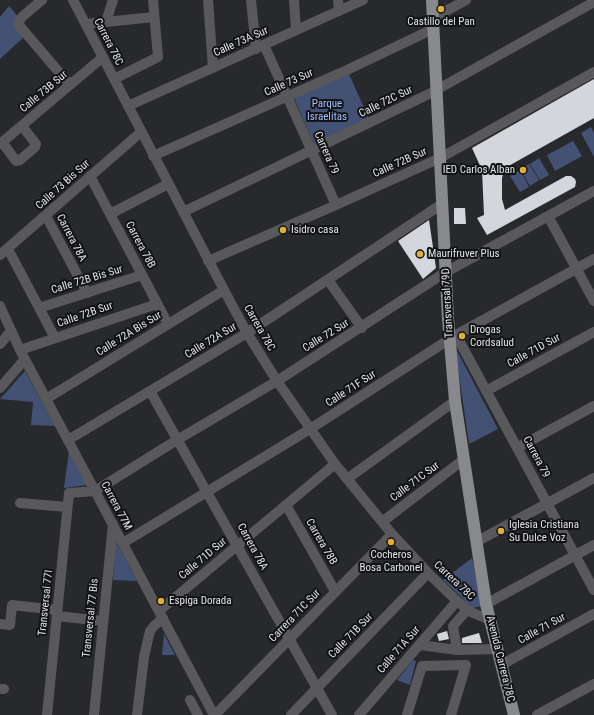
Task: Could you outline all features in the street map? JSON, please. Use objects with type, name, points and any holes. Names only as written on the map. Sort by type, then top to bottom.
[{"type":"main road","name":"Transversal 79D","points":[[432,0],[442,204],[446,272],[453,337],[455,401],[486,604]]},
{"type":"main road","name":"Avenida Carrera 78C","points":[[486,604],[514,715]]},
{"type":"street","points":[[42,0],[19,21],[19,27],[70,85]]},
{"type":"street","points":[[106,22],[113,0]]},
{"type":"street","points":[[114,79],[158,57],[153,0]]},
{"type":"street","points":[[208,0],[213,68]]},
{"type":"street","name":"Carrera 79","points":[[251,0],[260,47],[287,97],[336,205]]},
{"type":"street","points":[[294,0],[296,30]]},
{"type":"street","points":[[338,0],[339,11]]},
{"type":"street","name":"Calle 73A Sur","points":[[128,106],[363,0]]},
{"type":"street","name":"Calle 73 Sur","points":[[153,156],[287,97],[433,24],[466,0]]},
{"type":"street","name":"Carrera 78C","points":[[74,1],[182,212],[247,333],[310,429],[335,464],[382,522],[428,573],[466,610],[490,620]]},
{"type":"street","name":"Calle 72C Sur","points":[[182,212],[436,91],[593,2]]},
{"type":"street","points":[[86,24],[154,17]]},
{"type":"street","name":"Calle 73B Sur","points":[[1,143],[103,57]]},
{"type":"street","name":"Calle 72B Sur","points":[[208,261],[440,158],[594,72]]},
{"type":"street","points":[[1,143],[16,161],[20,160],[35,147],[36,144],[22,126]]},
{"type":"street","name":"Calle 73 Bis Sur","points":[[4,252],[141,132]]},
{"type":"street","name":"Carrera 78B","points":[[90,176],[168,324]]},
{"type":"street","points":[[110,214],[168,184]]},
{"type":"street","name":"Calle 72 Sur","points":[[69,494],[95,491],[278,381],[362,328],[446,272],[594,191]]},
{"type":"street","name":"Calle 72A Sur","points":[[68,440],[247,333],[442,204]]},
{"type":"street","name":"Carrera 78A","points":[[46,216],[87,293]]},
{"type":"street","points":[[548,216],[594,302]]},
{"type":"street","points":[[4,252],[39,308],[55,338]]},
{"type":"street","name":"Calle 71F Sur","points":[[123,543],[310,429],[453,337],[594,259]]},
{"type":"street","name":"Calle 72B Bis Sur","points":[[39,308],[142,276]]},
{"type":"street","points":[[328,280],[362,328]]},
{"type":"street","name":"Calle 72A Bis Sur","points":[[46,399],[224,290]]},
{"type":"street","name":"Calle 72B Sur","points":[[20,350],[157,304]]},
{"type":"street","name":"Carrera 77M","points":[[0,306],[20,350],[215,715]]},
{"type":"street","points":[[0,344],[11,331]]},
{"type":"street","name":"Calle 71D Sur","points":[[486,391],[594,332]]},
{"type":"street","name":"Carrera 79","points":[[453,337],[486,391],[594,590]]},
{"type":"street","points":[[0,388],[25,359]]},
{"type":"street","name":"Carrera 78A","points":[[150,391],[332,715]]},
{"type":"street","points":[[347,479],[455,401]]},
{"type":"street","points":[[517,448],[594,406]]},
{"type":"street","name":"Calle 71C Sur","points":[[382,522],[463,460]]},
{"type":"street","name":"Calle 71D Sur","points":[[137,715],[144,657],[150,631],[161,614],[237,546],[335,464]]},
{"type":"street","points":[[476,542],[594,478]]},
{"type":"street","name":"Transversal 77I","points":[[47,715],[69,494]]},
{"type":"street","points":[[20,503],[68,508]]},
{"type":"street","name":"Carrera 78B","points":[[286,505],[336,591]]},
{"type":"street","name":"Transversal 77 Bis","points":[[94,715],[113,524]]},
{"type":"street","name":"Carrera 71C Sur","points":[[215,715],[392,534]]},
{"type":"street","points":[[486,604],[594,545]]},
{"type":"street","name":"Calle 71B Sur","points":[[291,715],[428,573]]},
{"type":"street","name":"Calle 71A Sur","points":[[359,715],[457,601]]},
{"type":"street","points":[[5,624],[12,606],[103,621]]},
{"type":"street","points":[[458,650],[453,626],[466,610]]},
{"type":"street","name":"Calle 71 Sur","points":[[501,665],[594,614]]},
{"type":"street","points":[[420,644],[458,650],[497,649]]},
{"type":"street","points":[[407,715],[422,666],[466,665],[451,715]]},
{"type":"street","points":[[537,715],[594,684]]},
{"type":"street","points":[[190,700],[198,715]]},
{"type":"green space","points":[[9,6],[20,19],[25,36],[0,59],[0,17]]},
{"type":"green space","name":"Parque Israelitas","points":[[349,74],[369,119],[314,144],[294,98]]},
{"type":"green space","points":[[591,127],[594,133],[594,157],[581,133]]},
{"type":"green space","points":[[573,141],[582,156],[555,171],[547,155]]},
{"type":"green space","points":[[539,158],[549,175],[540,180],[530,164]]},
{"type":"green space","points":[[529,164],[539,180],[530,186],[520,169]]},
{"type":"green space","points":[[520,170],[529,187],[520,192],[510,176]]},
{"type":"green space","points":[[455,347],[498,429],[469,444]]},
{"type":"green space","points":[[25,371],[55,426],[31,425],[33,402],[0,399]]},
{"type":"green space","points":[[69,451],[87,485],[64,488]]},
{"type":"green space","points":[[115,540],[137,581],[113,580]]},
{"type":"green space","points":[[472,558],[482,606],[473,608],[443,580]]},
{"type":"green space","points":[[164,634],[175,655],[162,655]]},
{"type":"green space","points":[[413,660],[416,661],[410,685],[397,680]]},
{"type":"building","points":[[594,79],[594,118],[505,168],[502,178],[502,199],[505,210],[566,176],[571,176],[575,179],[575,187],[487,235],[477,218],[484,215],[482,170],[472,148]]},
{"type":"building","points":[[454,208],[465,208],[466,224],[454,224]]},
{"type":"building","name":"Maurifruver Plus","points":[[429,220],[436,268],[423,279],[398,241]]},
{"type":"building","points":[[447,631],[449,639],[439,641],[437,634]]},
{"type":"building","points":[[479,633],[482,643],[462,643],[462,638]]},
{"type":"place","name":"Castillo del Pan","points":[[441,9]]},
{"type":"place","name":"IED Carlos Alban","points":[[523,170]]},
{"type":"place","name":"Isidro casa","points":[[283,230]]},
{"type":"place","name":"Maurifruver Plus","points":[[420,254]]},
{"type":"place","name":"Drogas Cordsalud","points":[[462,336]]},
{"type":"place","name":"Iglesia Cristiana Su Dulce Voz","points":[[501,531]]},
{"type":"place","name":"Cocheros Bosa Carbonel","points":[[391,542]]},
{"type":"place","name":"Espiga Dorada","points":[[161,601]]}]
